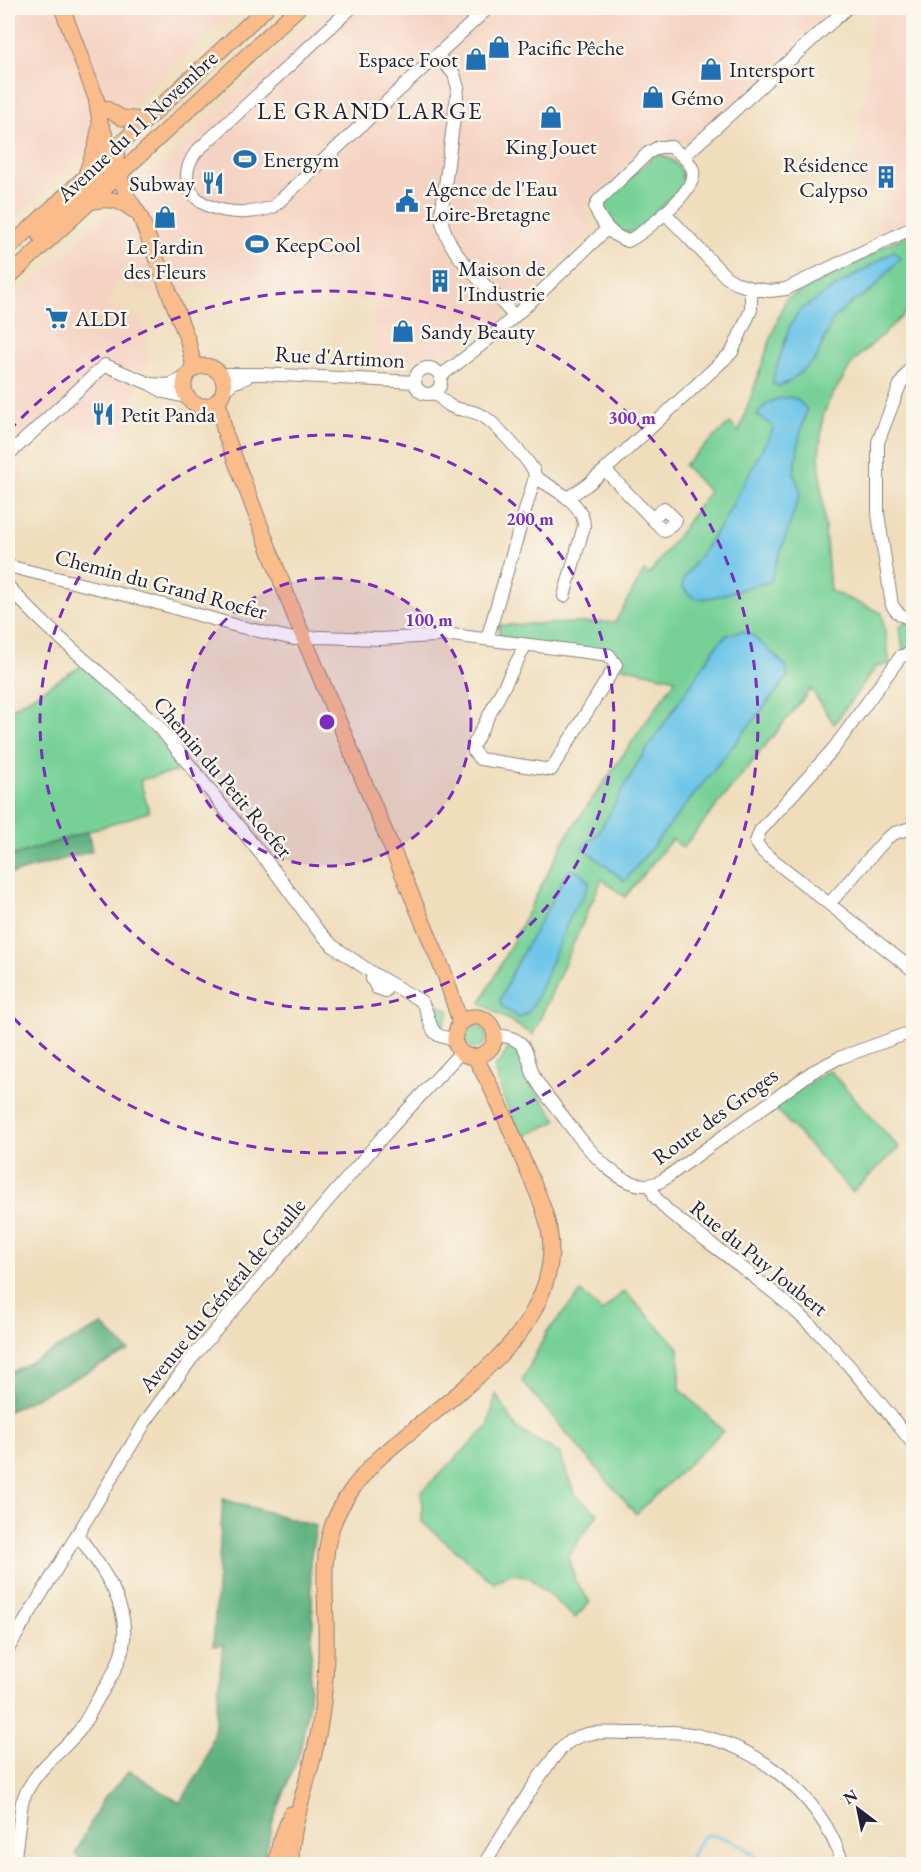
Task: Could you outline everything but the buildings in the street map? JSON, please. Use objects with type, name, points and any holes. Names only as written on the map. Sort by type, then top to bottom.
[{"type":"main road","points":[[62,8],[119,159],[137,193],[140,216],[188,341],[193,363],[183,385],[186,397],[194,404],[204,406],[213,404],[221,395]]},
{"type":"main road","name":"Avenue du 11 Novembre","points":[[13,274],[89,202],[145,120],[266,8]]},
{"type":"main road","name":"Avenue du 11 Novembre","points":[[8,249],[86,176],[119,159],[298,8]]},
{"type":"main road","points":[[13,274],[46,228],[192,89],[232,39]]},
{"type":"main road","points":[[100,109],[122,118],[145,120]]},
{"type":"main road","points":[[86,176],[96,146],[100,109]]},
{"type":"main road","points":[[89,202],[100,199],[120,201],[140,216]]},
{"type":"main road","points":[[188,341],[224,381],[221,395],[225,433]]},
{"type":"main road","points":[[188,374],[214,371]]},
{"type":"main road","points":[[204,406],[225,433],[304,639],[445,975],[468,1044],[497,1097],[545,1215],[550,1249],[547,1278],[541,1293],[524,1325],[502,1353],[377,1460],[355,1484],[339,1510],[331,1529],[325,1579],[326,1643],[323,1706],[291,1845],[291,1864]]},
{"type":"main road","points":[[445,975],[475,1017]]},
{"type":"main road","points":[[470,1017],[486,1020],[495,1035],[492,1047],[468,1044],[470,1017]]},
{"type":"main road","points":[[276,1864],[283,1834],[308,1776]]},
{"type":"street","points":[[283,21],[303,8]]},
{"type":"street","points":[[351,8],[196,152],[187,168],[188,182],[195,197],[203,204],[214,208],[254,212],[273,207],[488,8]]},
{"type":"street","points":[[683,156],[847,8]]},
{"type":"street","points":[[437,55],[454,74],[458,88],[441,216],[443,230],[458,255],[514,316]]},
{"type":"street","points":[[659,147],[671,147],[683,156],[693,170],[693,182],[685,194],[664,212],[628,241],[616,238],[595,208],[598,201],[648,153],[659,147]]},
{"type":"street","points":[[664,212],[726,277],[738,284],[770,291],[794,286],[914,226]]},
{"type":"street","points":[[440,375],[514,316],[608,228]]},
{"type":"street","points":[[567,498],[587,486],[732,352],[751,310],[751,288]]},
{"type":"street","points":[[914,362],[900,385],[878,442],[877,482],[880,531],[892,605],[905,618],[914,618]]},
{"type":"street","points":[[8,455],[105,364],[164,392],[186,397]]},
{"type":"street","points":[[425,369],[434,369],[440,375],[440,388],[430,394],[420,392],[415,382],[418,374],[425,369]]},
{"type":"street","name":"Rue d'Artimon","points":[[214,371],[415,382]]},
{"type":"street","points":[[150,384],[169,385],[188,374]]},
{"type":"street","name":"Rue d'Artimon","points":[[221,395],[233,383],[262,374]]},
{"type":"street","points":[[435,392],[451,408],[472,412],[489,421],[531,466],[535,477],[487,639]]},
{"type":"street","points":[[605,470],[652,519]]},
{"type":"street","points":[[535,477],[567,498],[582,514],[584,526],[564,596]]},
{"type":"street","name":"Chemin du Grand Rocfer","points":[[8,566],[294,639],[320,637],[380,639],[452,635],[609,656],[616,664],[551,770],[480,759],[474,752],[473,746],[525,646]]},
{"type":"street","name":"Chemin du Petit Rocfer","points":[[8,586],[42,621],[160,729],[276,873],[315,927],[333,946],[388,983],[422,1000],[432,1029],[437,1036],[468,1044]]},
{"type":"street","points":[[914,654],[901,656],[834,748],[757,836],[756,842],[762,851],[914,970]]},
{"type":"street","points":[[829,904],[887,838],[914,827]]},
{"type":"street","name":"Route des Groges","points":[[495,1035],[511,1038],[523,1046],[536,1080],[585,1144],[603,1163],[627,1180],[644,1186],[663,1180],[812,1072],[839,1058],[914,1030]]},
{"type":"street","name":"Avenue du Général de Gaulle","points":[[8,1649],[146,1421],[192,1358],[386,1132],[468,1044]]},
{"type":"street","name":"Rue du Puy Joubert","points":[[651,1185],[655,1197],[669,1212],[792,1308],[819,1334],[914,1445]]},
{"type":"street","points":[[15,1864],[22,1802],[32,1779],[79,1730],[110,1680],[121,1655],[125,1636],[123,1618],[117,1599],[77,1534]]},
{"type":"street","points":[[484,1864],[556,1754],[568,1742],[588,1733],[674,1732],[745,1751],[792,1784],[819,1814],[843,1864]]},
{"type":"shaded area","points":[[26,8],[239,8],[132,106],[124,109],[108,99],[89,112],[91,135],[88,149],[8,224],[8,17]]},
{"type":"shaded area","points":[[327,8],[833,8],[710,124],[685,143],[660,137],[588,204],[584,210],[591,221],[590,235],[497,321],[449,350],[390,366],[372,365],[373,302],[196,288],[165,302],[119,281],[109,304],[143,321],[148,361],[137,385],[124,441],[50,422],[30,443],[8,529],[8,305]]},
{"type":"shaded area","points":[[874,8],[914,8],[913,221],[904,222],[875,237],[880,194],[866,191],[853,178]]},
{"type":"green space","points":[[661,155],[679,167],[683,177],[681,188],[636,231],[623,233],[611,223],[606,215],[606,200],[654,156]]},
{"type":"green space","points":[[913,232],[913,306],[853,362],[830,399],[823,416],[819,456],[830,591],[882,613],[890,664],[876,667],[834,724],[811,689],[683,848],[672,839],[625,897],[602,879],[533,1035],[481,1003],[568,834],[676,679],[618,666],[617,659],[499,637],[499,625],[615,622],[644,571],[649,575],[709,492],[684,465],[730,423],[739,432],[786,299]]},
{"type":"green space","points":[[913,620],[913,650],[903,650],[900,628],[904,623]]},
{"type":"green space","points":[[83,665],[141,718],[183,770],[140,780],[149,812],[8,857],[8,711]]},
{"type":"green space","points":[[88,832],[92,851],[8,875],[8,857]]},
{"type":"green space","points":[[425,1000],[449,1010],[440,1031]]},
{"type":"green space","points":[[475,1026],[483,1029],[486,1037],[483,1045],[475,1048],[467,1045],[464,1037],[467,1029]]},
{"type":"green space","points":[[509,1047],[518,1051],[526,1077],[557,1120],[523,1137],[519,1135],[503,1097],[495,1067]]},
{"type":"green space","points":[[829,1070],[899,1148],[852,1192],[774,1107]]},
{"type":"green space","points":[[624,1291],[679,1348],[680,1389],[723,1431],[636,1514],[522,1381],[547,1332],[581,1292],[602,1312]]},
{"type":"green space","points":[[102,1325],[129,1351],[9,1411],[8,1374]]},
{"type":"green space","points":[[496,1394],[517,1429],[560,1454],[574,1493],[598,1514],[568,1555],[575,1581],[590,1602],[575,1618],[530,1578],[512,1573],[494,1583],[422,1522],[422,1491],[488,1427]]},
{"type":"green space","points":[[223,1499],[316,1526],[310,1562],[313,1620],[309,1702],[300,1752],[273,1821],[263,1864],[87,1864],[75,1854],[103,1799],[130,1771],[180,1803],[204,1765],[214,1731],[223,1645],[213,1646]]},
{"type":"water","points":[[894,251],[900,258],[871,291],[851,303],[833,319],[816,359],[790,381],[779,386],[773,384],[790,326],[799,311]]},
{"type":"water","points":[[788,397],[797,399],[807,410],[800,434],[794,474],[801,492],[770,582],[702,599],[696,598],[688,594],[682,586],[684,578],[723,522],[774,427],[757,415],[770,402]]},
{"type":"water","points":[[741,631],[751,634],[786,666],[788,677],[625,881],[583,848],[599,832],[637,764],[717,645],[727,635]]},
{"type":"water","points":[[569,870],[580,871],[589,882],[583,897],[573,910],[535,1001],[528,1013],[519,1018],[503,1008],[500,1001],[513,970]]},
{"type":"waterway","points":[[686,1864],[705,1835],[721,1837],[737,1843],[763,1864]]},
{"type":"place","name":"Pacific Pêche","points":[[499,47]]},
{"type":"place","name":"Espace Foot","points":[[476,59]]},
{"type":"place","name":"Intersport","points":[[711,69]]},
{"type":"place","name":"Gémo","points":[[653,97]]},
{"type":"place","name":"King Jouet","points":[[551,117]]},
{"type":"place","name":"Energym","points":[[245,159]]},
{"type":"place","name":"Résidence Calypso","points":[[886,177]]},
{"type":"place","name":"Subway","points":[[213,183]]},
{"type":"place","name":"Agence de l'Eau Loire-Bretagne","points":[[407,201]]},
{"type":"place","name":"Le Jardin des Fleurs","points":[[165,217]]},
{"type":"place","name":"KeepCool","points":[[257,244]]},
{"type":"place","name":"Maison de l'Industrie","points":[[440,281]]},
{"type":"place","name":"ALDI","points":[[57,318]]},
{"type":"place","name":"Sandy Beauty","points":[[403,331]]},
{"type":"place","name":"Petit Panda","points":[[103,414]]},
{"type":"district","name":"LE GRAND LARGE","points":[[370,110]]}]
